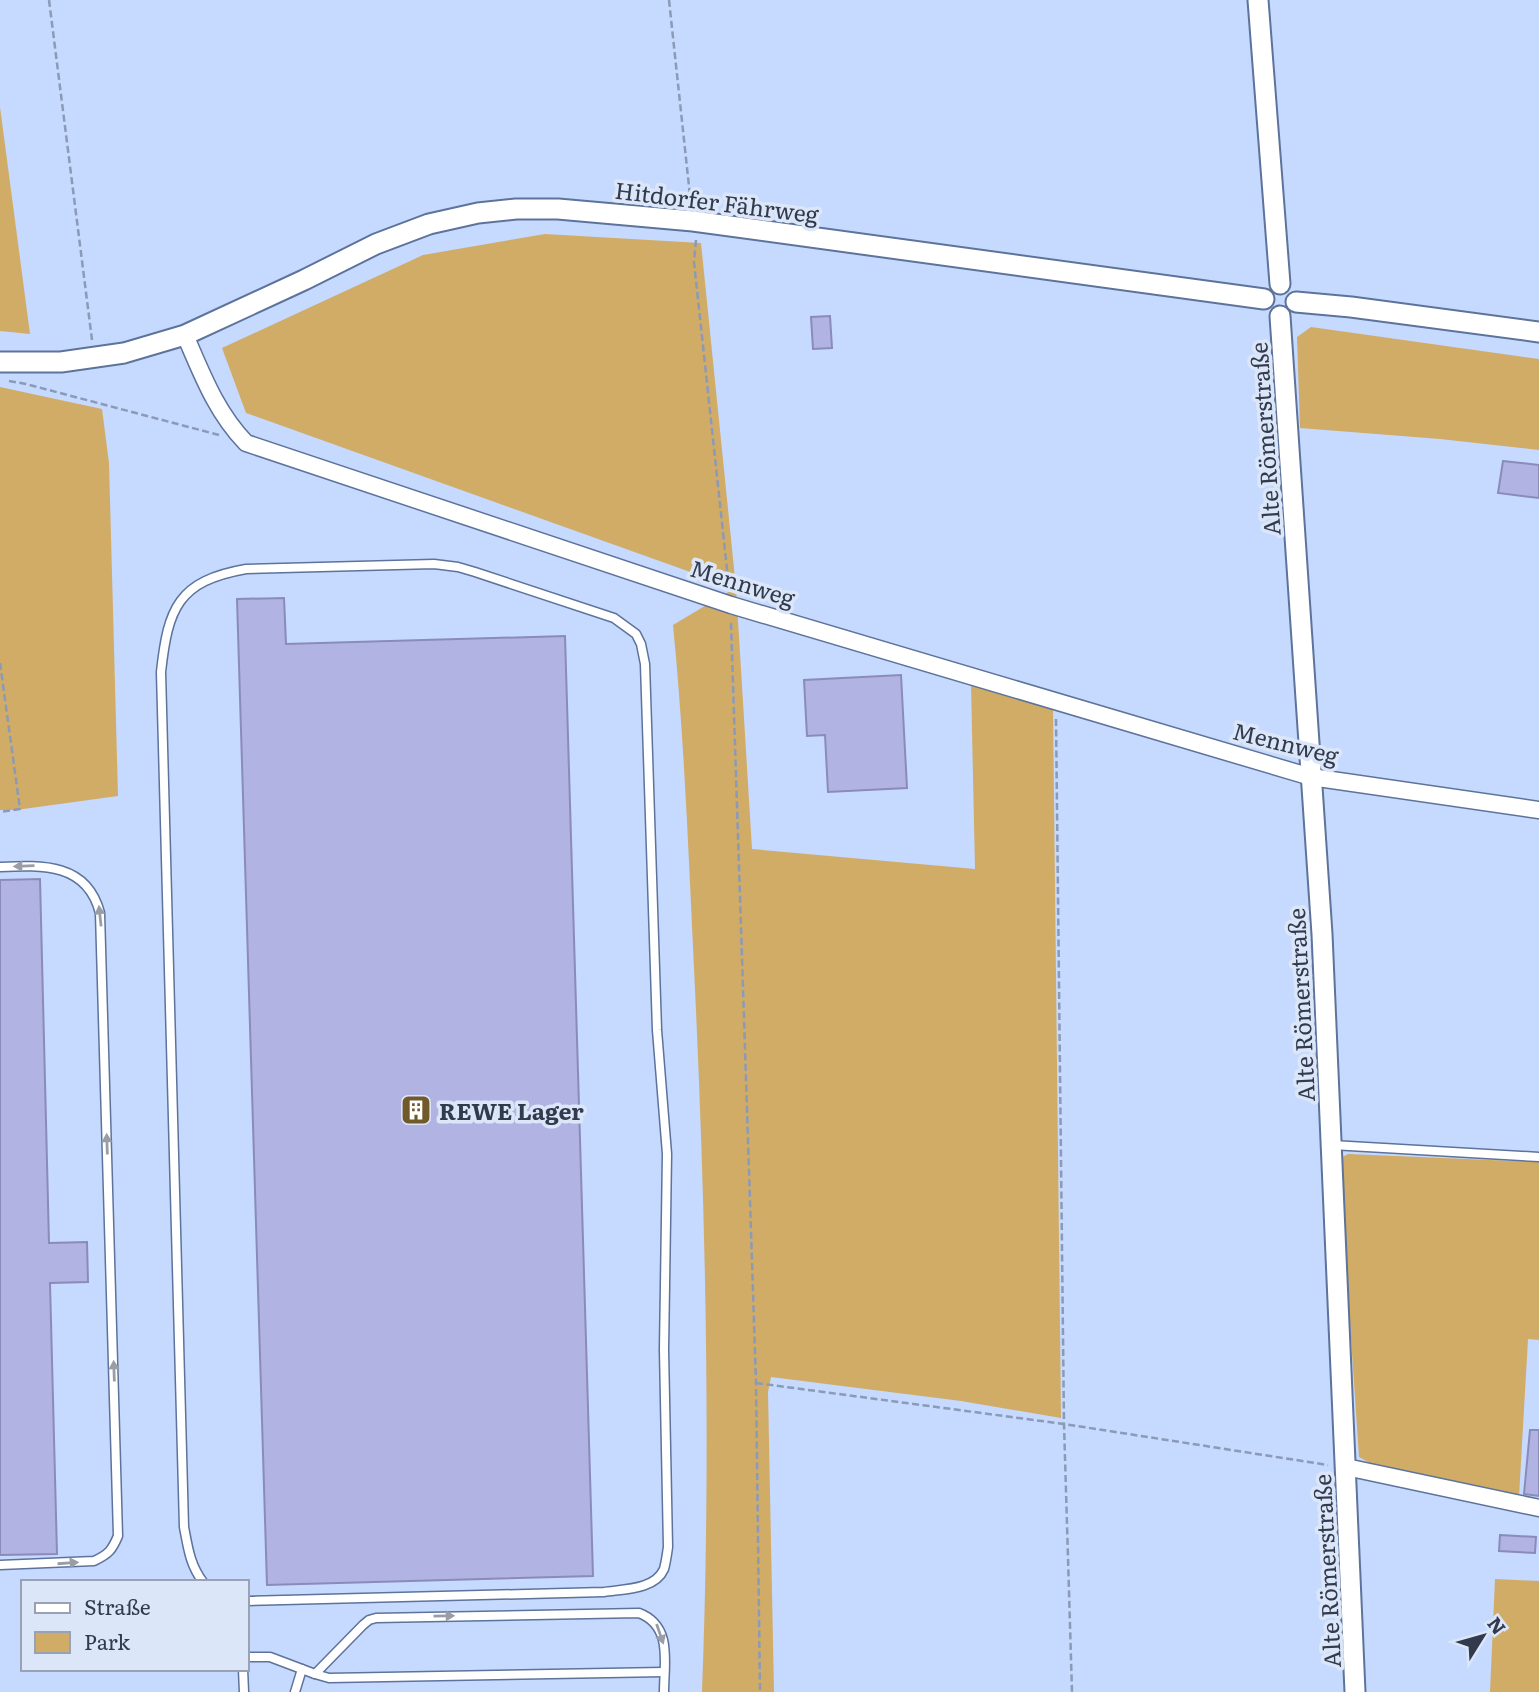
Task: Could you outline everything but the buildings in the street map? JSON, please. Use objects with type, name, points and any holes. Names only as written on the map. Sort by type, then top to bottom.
[{"type":"street","points":[[1258,0],[1280,285]]},
{"type":"street","name":"Hitdorfer Fährweg","points":[[186,335],[376,244],[429,224],[478,213],[516,209],[558,209],[693,220],[1264,299]]},
{"type":"street","points":[[1280,285],[1292,289],[1296,302],[1291,312],[1280,316],[1269,312],[1264,299],[1270,288],[1280,285]]},
{"type":"street","points":[[1296,302],[1539,332]]},
{"type":"street","name":"Alte Römerstraße","points":[[1280,316],[1322,934],[1355,1692]]},
{"type":"street","points":[[0,362],[61,362],[95,358],[124,353],[186,335],[211,396],[232,429],[246,443]]},
{"type":"street","name":"Mennweg","points":[[246,443],[731,605],[1311,777],[1539,810]]},
{"type":"street","points":[[1346,1467],[1539,1508]]},
{"type":"lane","points":[[201,1580],[189,1559],[184,1527],[161,672],[165,639],[172,616],[194,586],[223,573],[246,569],[434,564],[475,572],[614,618],[636,634],[645,664],[657,1030],[667,1154],[664,1350],[668,1547],[664,1569],[658,1578],[646,1585],[604,1592],[248,1601]]},
{"type":"lane","points":[[0,867],[42,866],[66,872],[90,889],[97,898],[100,913],[118,1535],[113,1549],[94,1561],[0,1565]]},
{"type":"lane","points":[[1331,1145],[1539,1157]]},
{"type":"lane","points":[[315,1674],[363,1625],[376,1618],[639,1613],[656,1623],[662,1632],[664,1692]]},
{"type":"lane","points":[[248,1657],[270,1657],[329,1678],[664,1672]]},
{"type":"lane","points":[[295,1692],[302,1670]]},
{"type":"lane","points":[[243,1671],[244,1692]]},
{"type":"path","points":[[49,0],[95,358]]},
{"type":"path","points":[[669,0],[696,240],[694,262],[731,605],[756,1383],[760,1692]]},
{"type":"path","points":[[0,379],[246,443]]},
{"type":"path","points":[[0,663],[20,809],[0,812]]},
{"type":"path","points":[[1055,701],[1064,1424],[1072,1692]]},
{"type":"path","points":[[756,1383],[1064,1424],[1346,1467]]},
{"type":"green space","points":[[0,107],[30,334],[0,331]]},
{"type":"green space","points":[[545,234],[701,243],[736,588],[752,849],[975,869],[971,684],[1053,709],[1061,1418],[961,1401],[771,1377],[768,1392],[774,1692],[702,1692],[707,1429],[704,1253],[689,853],[673,625],[735,588],[246,413],[222,348],[423,255]]},
{"type":"green space","points":[[1311,327],[1539,359],[1539,450],[1300,428],[1297,337]]},
{"type":"green space","points":[[0,387],[102,409],[109,463],[118,796],[0,810]]},
{"type":"green space","points":[[1348,1154],[1539,1162],[1539,1340],[1528,1339],[1519,1497],[1375,1466],[1359,1457],[1339,1159]]},
{"type":"green space","points":[[1495,1579],[1539,1581],[1539,1692],[1490,1692]]},
{"type":"place","name":"REWE Lager","points":[[416,1110]]}]
